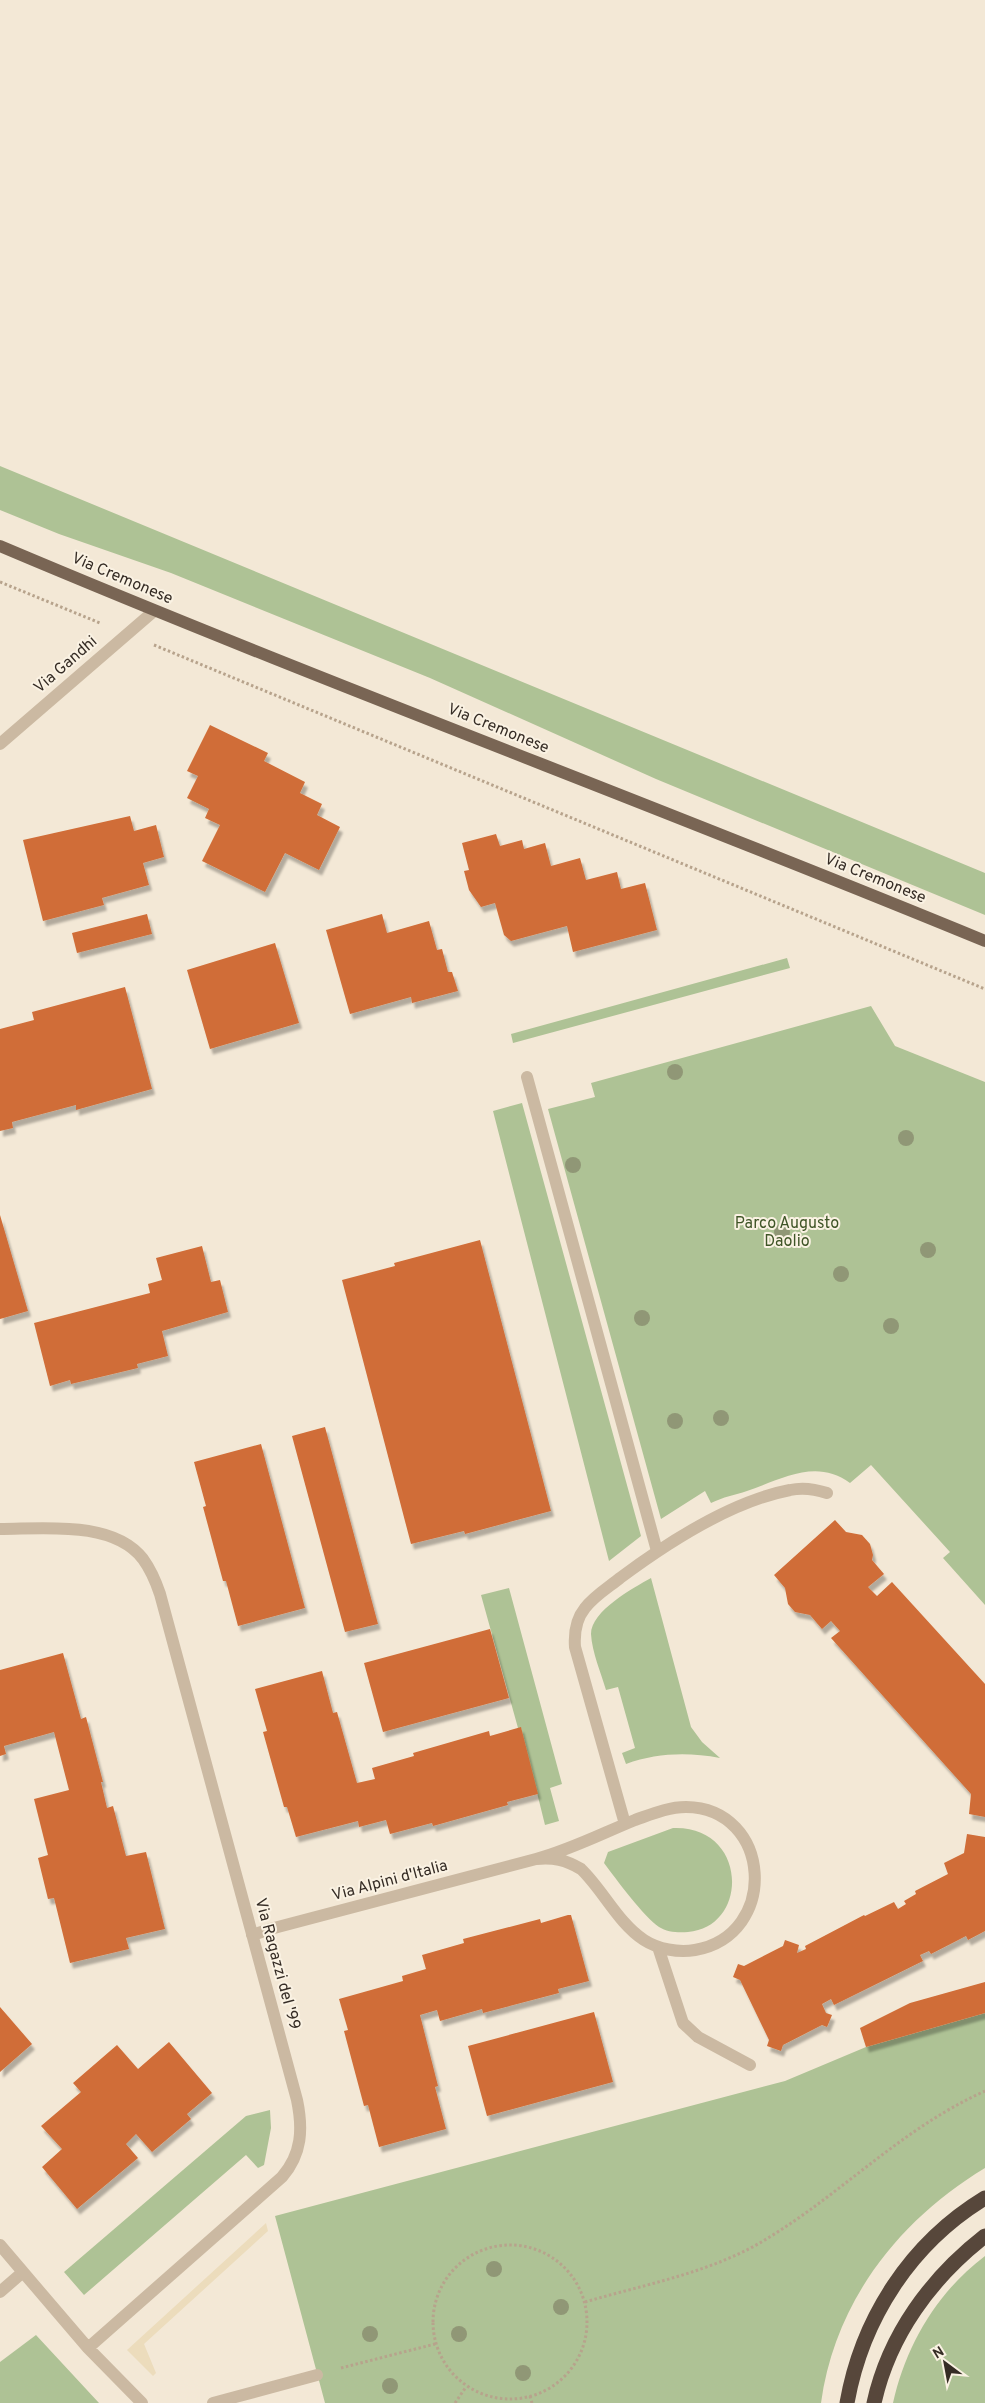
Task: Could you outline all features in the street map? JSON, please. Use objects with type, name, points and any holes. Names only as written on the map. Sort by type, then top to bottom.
[{"type":"highway","points":[[847,2403],[860,2352],[882,2302],[893,2286],[936,2236],[985,2198]]},
{"type":"highway","points":[[874,2403],[882,2371],[898,2335],[948,2269],[985,2236]]},
{"type":"main road","name":"Via Cremonese","points":[[0,546],[154,611],[832,878],[985,941]]},
{"type":"street","name":"Via Gandhi","points":[[0,744],[154,611]]},
{"type":"street","points":[[527,1077],[657,1551]]},
{"type":"street","points":[[625,1824],[575,1647],[574,1636],[580,1616],[594,1599],[657,1551],[726,1514],[773,1495],[804,1488],[827,1493]]},
{"type":"street","name":"Via Ragazzi del '99","points":[[0,1529],[76,1529],[93,1531],[128,1545],[142,1558],[153,1574],[160,1594],[299,2111],[300,2141],[294,2161],[282,2177],[88,2348]]},
{"type":"street","points":[[688,1807],[704,1810],[725,1820],[742,1835],[754,1864],[756,1879],[750,1909],[731,1934],[704,1948],[688,1951],[658,1947],[644,1940],[632,1930],[581,1869],[554,1858],[536,1859],[625,1824],[672,1808],[688,1807]]},
{"type":"street","name":"Via Alpini d'Italia","points":[[252,1935],[536,1859]]},
{"type":"street","points":[[658,1947],[683,2023],[698,2037],[750,2065]]},
{"type":"street","points":[[0,2245],[88,2348],[142,2403]]},
{"type":"street","points":[[0,2292],[23,2272]]},
{"type":"street","points":[[213,2403],[317,2375]]},
{"type":"path","points":[[0,582],[985,990]]},
{"type":"path","points":[[585,2302],[706,2266],[767,2239],[811,2209],[868,2163],[930,2120],[985,2091]]},
{"type":"path","points":[[513,2244],[537,2250],[558,2261],[575,2279],[585,2302],[588,2328],[581,2354],[566,2376],[544,2392],[517,2400],[490,2398],[466,2387],[446,2368],[434,2344],[432,2319],[437,2295],[449,2274],[466,2258],[489,2248],[513,2244]]},
{"type":"path","points":[[317,2375],[434,2344]]},
{"type":"path","points":[[455,2403],[466,2387]]},
{"type":"path","points":[[530,2396],[532,2403]]},
{"type":"green space","points":[[0,466],[985,873],[985,915],[656,779],[430,678],[171,573],[59,534],[0,510]]},
{"type":"green space","points":[[787,958],[790,968],[513,1043],[511,1034]]},
{"type":"green space","name":"Parco Augusto Daolio","points":[[871,1006],[895,1046],[985,1082],[985,1605],[943,1558],[950,1552],[871,1465],[850,1483],[837,1476],[812,1471],[786,1477],[711,1503],[705,1491],[661,1519],[548,1109],[595,1097],[591,1083]]},
{"type":"green space","points":[[522,1103],[641,1536],[609,1561],[493,1111]]},
{"type":"green space","points":[[651,1578],[691,1727],[702,1742],[720,1758],[684,1754],[649,1758],[626,1764],[622,1753],[635,1748],[618,1687],[606,1690],[595,1655],[591,1634],[593,1625],[605,1609],[624,1594]]},
{"type":"green space","points":[[509,1588],[562,1784],[550,1788],[559,1821],[545,1825],[521,1728],[518,1728],[481,1595]]},
{"type":"green space","points":[[673,1828],[698,1831],[716,1842],[727,1858],[732,1877],[730,1896],[722,1913],[708,1926],[688,1932],[669,1931],[659,1927],[630,1897],[604,1863],[608,1852]]},
{"type":"green space","points":[[985,2013],[985,2168],[925,2212],[899,2238],[876,2267],[856,2298],[840,2331],[829,2366],[821,2403],[325,2403],[275,2216],[785,2081],[866,2047]]},
{"type":"green space","points":[[270,2110],[271,2128],[264,2165],[258,2168],[246,2155],[84,2295],[64,2272],[246,2116]]},
{"type":"green space","points":[[985,2256],[985,2403],[893,2403],[906,2361],[926,2321],[952,2286]]},
{"type":"green space","points":[[36,2335],[99,2403],[0,2403],[0,2362]]},
{"type":"shaded area","points":[[266,2223],[268,2231],[144,2344],[156,2373],[153,2376],[127,2350]]},
{"type":"building","points":[[210,725],[268,753],[264,761],[305,782],[300,793],[322,804],[317,815],[340,827],[319,870],[285,853],[265,892],[202,861],[220,825],[205,818],[209,809],[187,798],[198,776],[187,771]]},
{"type":"building","points":[[130,816],[134,831],[156,825],[164,857],[143,863],[149,885],[102,898],[104,905],[43,921],[23,840]]},
{"type":"building","points":[[496,834],[500,846],[522,840],[524,849],[545,843],[551,866],[580,858],[586,880],[617,872],[621,889],[645,883],[657,930],[573,952],[567,926],[511,941],[504,935],[495,903],[481,907],[469,890],[464,871],[469,870],[462,843]]},
{"type":"building","points":[[147,914],[152,934],[77,953],[72,933]]},
{"type":"building","points":[[382,914],[387,933],[429,921],[437,950],[442,949],[448,972],[452,972],[458,991],[412,1003],[411,997],[350,1014],[326,930]]},
{"type":"building","points":[[275,943],[299,1023],[210,1049],[187,970]]},
{"type":"building","points":[[125,987],[152,1089],[76,1110],[76,1105],[12,1122],[13,1128],[0,1131],[0,1029],[34,1020],[32,1012]]},
{"type":"building","points":[[0,1215],[28,1311],[0,1319]]},
{"type":"building","points":[[480,1240],[551,1511],[465,1534],[464,1531],[411,1544],[342,1280],[395,1266],[394,1263]]},
{"type":"building","points":[[202,1246],[211,1282],[220,1280],[228,1312],[162,1331],[168,1356],[137,1364],[138,1368],[71,1384],[70,1380],[50,1386],[34,1323],[150,1293],[148,1284],[162,1280],[156,1258]]},
{"type":"building","points":[[325,1427],[378,1624],[345,1632],[292,1436]]},
{"type":"building","points":[[261,1444],[305,1608],[238,1626],[226,1581],[223,1581],[203,1507],[206,1506],[194,1462]]},
{"type":"building","points":[[835,1520],[846,1532],[862,1535],[870,1544],[873,1555],[872,1560],[884,1574],[868,1587],[877,1596],[892,1582],[985,1684],[985,1817],[969,1814],[971,1794],[831,1638],[840,1631],[831,1621],[822,1629],[810,1615],[795,1612],[788,1604],[785,1588],[774,1575]]},
{"type":"building","points":[[490,1629],[509,1698],[383,1732],[364,1663]]},
{"type":"building","points":[[63,1653],[81,1719],[86,1717],[103,1782],[101,1782],[107,1808],[113,1806],[126,1856],[146,1852],[165,1929],[126,1938],[129,1949],[70,1963],[54,1898],[48,1899],[38,1858],[48,1855],[34,1799],[69,1790],[54,1732],[4,1746],[6,1754],[0,1756],[0,1670]]},
{"type":"building","points":[[322,1671],[333,1713],[337,1712],[357,1783],[375,1779],[372,1768],[414,1756],[413,1753],[489,1731],[490,1736],[521,1727],[538,1794],[507,1802],[508,1805],[433,1826],[432,1823],[390,1834],[386,1820],[359,1827],[358,1821],[296,1837],[287,1807],[284,1807],[263,1732],[267,1731],[255,1689]]},
{"type":"building","points":[[967,1834],[985,1837],[985,1931],[968,1940],[966,1936],[931,1954],[929,1951],[920,1955],[923,1961],[834,2005],[831,1999],[822,2004],[826,2013],[832,2015],[827,2027],[822,2025],[783,2045],[781,2051],[767,2046],[769,2040],[740,1980],[733,1977],[738,1964],[744,1966],[783,1946],[785,1940],[799,1945],[797,1953],[806,1949],[805,1946],[864,1915],[894,1902],[898,1909],[906,1904],[904,1901],[916,1894],[915,1891],[948,1874],[944,1863],[964,1853]]},
{"type":"building","points":[[571,1915],[589,1981],[558,1989],[559,1993],[483,2013],[482,2009],[440,2021],[437,2010],[420,2015],[438,2086],[435,2087],[446,2129],[379,2147],[368,2105],[364,2106],[344,2031],[348,2030],[339,1999],[403,1981],[402,1976],[426,1969],[422,1955],[464,1943],[463,1939],[540,1919],[541,1923]]},
{"type":"building","points":[[985,1982],[985,2013],[866,2047],[860,2028],[910,2003]]},
{"type":"building","points":[[0,2007],[32,2044],[0,2072]]},
{"type":"building","points":[[594,2012],[613,2082],[487,2116],[468,2046]]},
{"type":"building","points":[[169,2042],[212,2093],[187,2114],[191,2119],[152,2152],[136,2134],[126,2144],[138,2158],[77,2209],[42,2167],[62,2149],[41,2126],[81,2092],[73,2083],[117,2045],[138,2069]]}]
